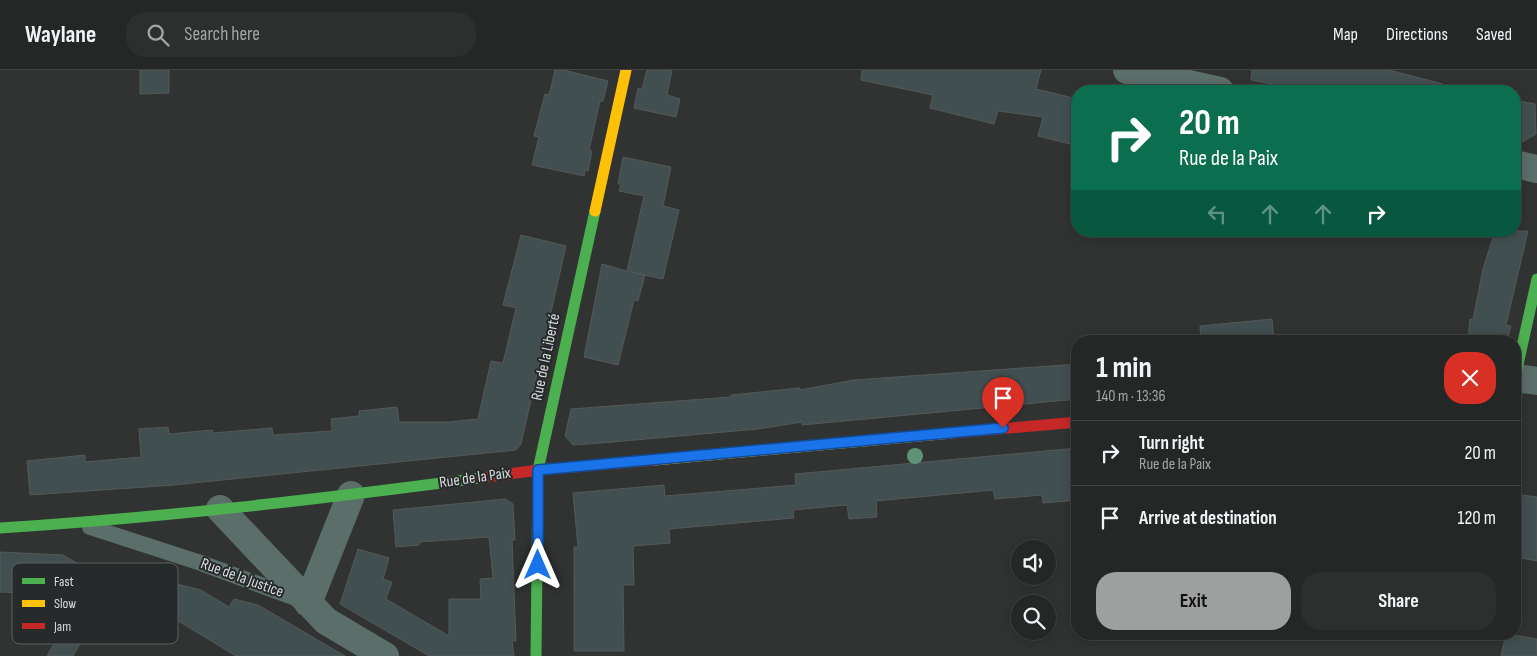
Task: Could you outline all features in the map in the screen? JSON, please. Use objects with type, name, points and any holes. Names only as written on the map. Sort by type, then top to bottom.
[{"type":"street","name":"Rue de la Liberté","points":[[536,656],[538,470],[626,70]]},
{"type":"street","points":[[1127,70],[1193,85]]},
{"type":"street","points":[[1521,165],[1537,169]]},
{"type":"street","points":[[1521,351],[1537,279]]},
{"type":"street","points":[[1521,379],[1537,381]]},
{"type":"street","name":"Rue de la Paix","points":[[78,523],[351,495],[538,470],[1071,423]]},
{"type":"street","points":[[308,602],[351,495]]},
{"type":"street","name":"Rue de la Justice","points":[[220,509],[326,622],[385,656]]},
{"type":"street","name":"Rue de la Justice","points":[[0,528],[78,523]]},
{"type":"lane","name":"Rue de la Justice","points":[[78,523],[201,563],[308,602]]},
{"type":"building","points":[[140,70],[169,70],[169,93],[140,94]]},
{"type":"building","points":[[555,70],[564,70],[608,81],[603,101],[600,101],[589,150],[592,151],[588,171],[585,170],[584,176],[532,165],[539,137],[534,136],[545,94],[549,95]]},
{"type":"building","points":[[647,70],[672,70],[667,95],[680,99],[676,117],[634,108],[638,88],[642,89]]},
{"type":"building","points":[[862,70],[1041,70],[1036,89],[1071,97],[1071,144],[1038,136],[1043,117],[998,111],[994,124],[930,108],[933,95],[861,80]]},
{"type":"building","points":[[1252,70],[1389,70],[1443,84],[1276,85],[1251,80]]},
{"type":"building","points":[[1521,101],[1535,104],[1536,134],[1521,143]]},
{"type":"building","points":[[623,157],[671,167],[663,206],[679,210],[663,279],[645,275],[638,301],[634,300],[618,365],[584,357],[602,264],[627,271],[644,196],[619,191],[621,184],[618,184]]},
{"type":"building","points":[[1521,231],[1528,231],[1506,325],[1511,326],[1509,335],[1469,335],[1470,319],[1473,320],[1483,269],[1493,237],[1521,237]]},
{"type":"building","points":[[521,235],[566,246],[521,444],[516,450],[174,485],[30,495],[27,461],[85,455],[85,462],[141,457],[139,429],[168,427],[169,434],[212,430],[213,433],[272,428],[273,435],[332,431],[331,419],[359,416],[359,411],[397,407],[399,422],[449,422],[478,419],[491,361],[503,363],[516,308],[503,305]]},
{"type":"building","points":[[1272,319],[1273,335],[1201,335],[1200,326]]},
{"type":"building","points":[[1071,364],[1071,400],[802,425],[802,422],[758,429],[601,443],[573,445],[565,436],[571,409],[731,397],[731,395],[800,388],[800,390],[854,380]]},
{"type":"building","points":[[1071,449],[1071,501],[1043,503],[1042,495],[995,499],[993,490],[876,501],[877,517],[849,519],[847,505],[793,510],[794,518],[669,529],[670,543],[633,546],[634,585],[623,585],[624,651],[574,651],[574,547],[578,547],[573,493],[664,485],[665,496],[796,485],[795,474]]},
{"type":"building","points":[[1521,495],[1537,497],[1537,561],[1521,558]]},
{"type":"building","points":[[505,499],[513,504],[515,540],[512,540],[516,641],[512,641],[514,656],[429,656],[340,604],[358,549],[389,558],[383,579],[392,582],[386,599],[449,636],[449,599],[481,599],[480,579],[493,578],[489,537],[420,542],[419,545],[396,547],[393,510]]},
{"type":"building","points":[[0,552],[63,555],[76,563],[12,563],[12,592],[0,592]]},
{"type":"building","points":[[178,584],[201,590],[229,607],[234,599],[258,605],[345,656],[236,656],[178,621]]},
{"type":"building","points":[[1521,636],[1537,639],[1537,656],[1501,656],[1505,640],[1521,640]]},
{"type":"building","points":[[54,644],[80,644],[73,656],[47,656]]},
{"type":"traffic: fast","points":[[536,656],[538,470],[595,211]]},
{"type":"traffic: fast","points":[[1521,351],[1537,279]]},
{"type":"traffic: fast","points":[[0,528],[240,507],[480,478]]},
{"type":"traffic: slow","points":[[595,211],[626,70]]},
{"type":"traffic: slow","points":[[655,460],[952,433]]},
{"type":"traffic: jam","points":[[952,433],[1071,423]]},
{"type":"traffic: jam","points":[[480,478],[538,470],[655,460]]},
{"type":"route","points":[[538,565],[538,470],[1003,428]]}]
